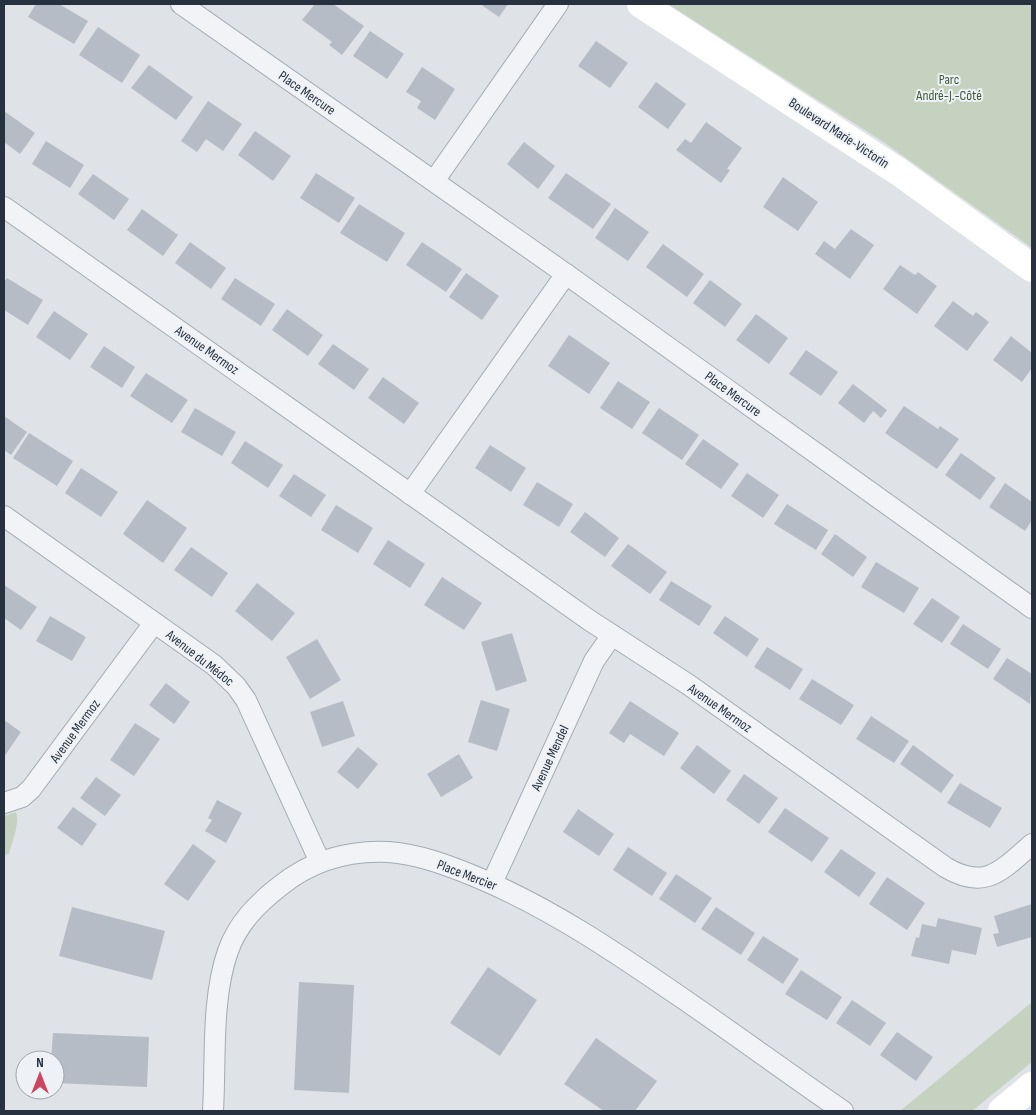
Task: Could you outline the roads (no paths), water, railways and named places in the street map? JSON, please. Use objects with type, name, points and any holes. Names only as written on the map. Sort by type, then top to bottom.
[{"type":"street","name":"Place Mercure","points":[[181,4],[566,274],[1032,608]]},
{"type":"street","points":[[434,181],[558,4]]},
{"type":"street","name":"Boulevard Marie-Victorin","points":[[641,4],[899,172],[1032,268]]},
{"type":"street","name":"Avenue Mermoz","points":[[4,207],[410,494],[612,635],[689,685],[959,875],[978,879],[988,877],[1009,865],[1032,844]]},
{"type":"street","points":[[410,494],[566,274]]},
{"type":"street","name":"Avenue du Médoc","points":[[4,516],[214,665],[236,686],[253,713],[320,862]]},
{"type":"street","name":"Avenue Mermoz","points":[[4,803],[22,797],[31,789],[154,623]]},
{"type":"street","name":"Avenue Mendel","points":[[492,883],[594,661],[612,635]]},
{"type":"street","name":"Place Mercier","points":[[213,1111],[219,992],[228,952],[236,933],[255,908],[287,880],[320,862],[359,853],[396,853],[431,861],[492,883],[565,920],[613,950],[843,1111]]},
{"type":"street","points":[[1002,1111],[1032,1086]]},
{"type":"park label","name":"Parc André-J.-Côté","points":[[949,88]]}]
